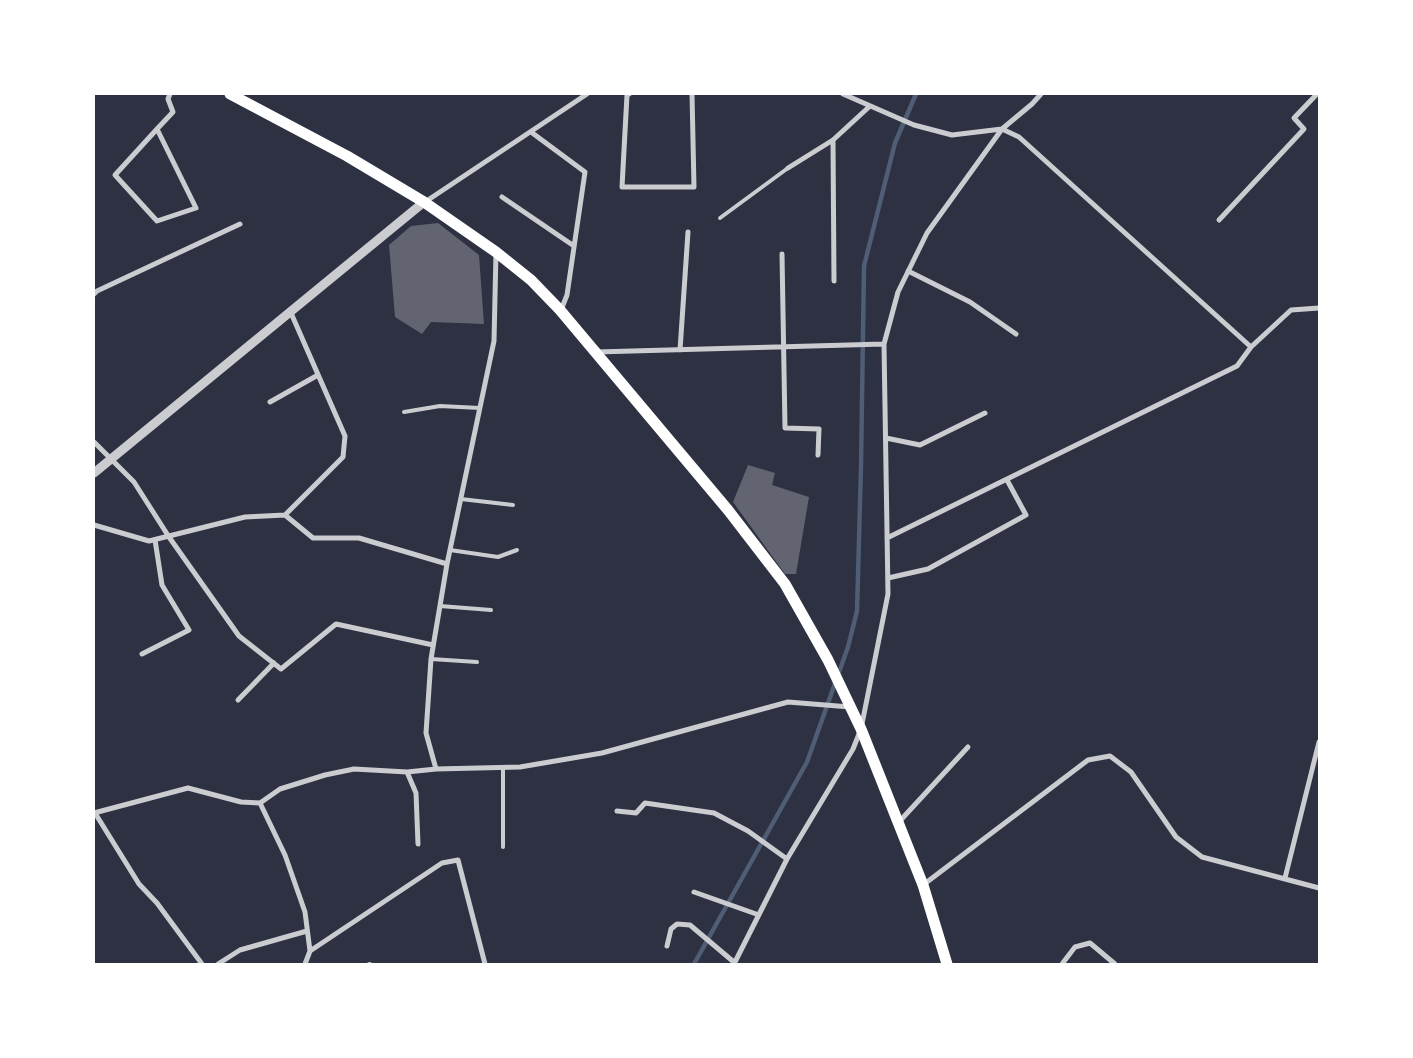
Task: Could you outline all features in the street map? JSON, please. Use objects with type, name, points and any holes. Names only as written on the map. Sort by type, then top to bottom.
[{"type":"main road","points":[[230,94],[347,156],[424,202],[496,252],[531,280],[596,352],[728,510],[785,584],[828,660],[861,729],[923,885],[947,964]]},
{"type":"street","points":[[157,129],[196,208],[157,221],[115,175],[157,129],[173,112],[168,98],[170,94]]},
{"type":"street","points":[[94,473],[424,202],[587,94]]},
{"type":"street","points":[[629,94],[627,95],[622,187],[694,187],[692,94]]},
{"type":"street","points":[[843,94],[914,125],[952,135],[1002,129],[1019,137],[1251,347]]},
{"type":"street","points":[[667,946],[671,929],[677,924],[690,925],[735,963],[787,859],[854,749],[861,729],[888,594],[884,344],[898,292],[927,233],[1002,129],[1041,94]]},
{"type":"street","points":[[1219,220],[1304,129],[1294,118],[1317,94]]},
{"type":"street","points":[[788,168],[833,140],[870,106]]},
{"type":"street","points":[[531,132],[585,172],[567,295],[560,310]]},
{"type":"street","points":[[833,140],[834,281]]},
{"type":"street","points":[[502,197],[574,246]]},
{"type":"street","points":[[94,294],[240,224]]},
{"type":"street","points":[[680,350],[688,232]]},
{"type":"street","points":[[436,769],[426,733],[431,659],[447,564],[494,341],[496,252]]},
{"type":"street","points":[[782,254],[785,428],[819,429],[818,455]]},
{"type":"street","points":[[908,271],[970,302],[1016,334]]},
{"type":"street","points":[[887,538],[1237,366],[1251,347],[1291,310],[1319,308]]},
{"type":"street","points":[[94,525],[149,541],[246,517],[285,514],[343,457],[344,431],[291,313]]},
{"type":"street","points":[[596,352],[884,344]]},
{"type":"street","points":[[270,402],[318,375]]},
{"type":"street","points":[[886,438],[920,445],[985,412]]},
{"type":"street","points":[[94,442],[134,482],[169,537],[239,636],[281,669],[336,624],[434,645]]},
{"type":"street","points":[[888,578],[928,569],[1026,515],[1006,480]]},
{"type":"street","points":[[285,514],[313,538],[359,538],[447,564]]},
{"type":"street","points":[[142,654],[189,630],[162,585],[156,540]]},
{"type":"street","points":[[238,700],[274,663]]},
{"type":"street","points":[[202,964],[157,903],[139,884],[94,813],[188,788],[240,802],[260,803],[280,790],[325,775],[354,768],[407,772],[436,769],[520,767],[602,753],[788,702],[850,707]]},
{"type":"street","points":[[1285,878],[1319,742]]},
{"type":"street","points":[[898,823],[968,747]]},
{"type":"street","points":[[923,885],[1088,760],[1110,756],[1131,772],[1176,837],[1202,857],[1319,888]]},
{"type":"street","points":[[407,772],[416,794],[418,844]]},
{"type":"street","points":[[260,803],[284,855],[304,912],[310,951],[305,964]]},
{"type":"street","points":[[617,812],[636,813],[645,803],[714,813],[748,831],[787,859]]},
{"type":"street","points":[[310,951],[442,863],[458,860],[485,964]]},
{"type":"street","points":[[694,892],[759,915]]},
{"type":"street","points":[[218,964],[240,950],[307,931]]},
{"type":"street","points":[[1062,964],[1075,947],[1090,943],[1114,964]]},
{"type":"lane","points":[[720,218],[788,168]]},
{"type":"lane","points":[[404,412],[440,406],[480,408]]},
{"type":"lane","points":[[461,498],[513,505]]},
{"type":"lane","points":[[450,550],[498,557],[517,550]]},
{"type":"lane","points":[[440,606],[491,610]]},
{"type":"lane","points":[[431,659],[477,662]]},
{"type":"lane","points":[[503,767],[503,846]]},
{"type":"building","points":[[438,223],[479,255],[484,324],[431,322],[422,334],[395,317],[389,245],[411,226]]},
{"type":"building","points":[[748,465],[775,473],[772,485],[809,497],[796,574],[785,574],[733,502]]},
{"type":"waterway","points":[[694,964],[807,762],[848,647],[857,611],[864,266],[895,143],[916,94]]}]
